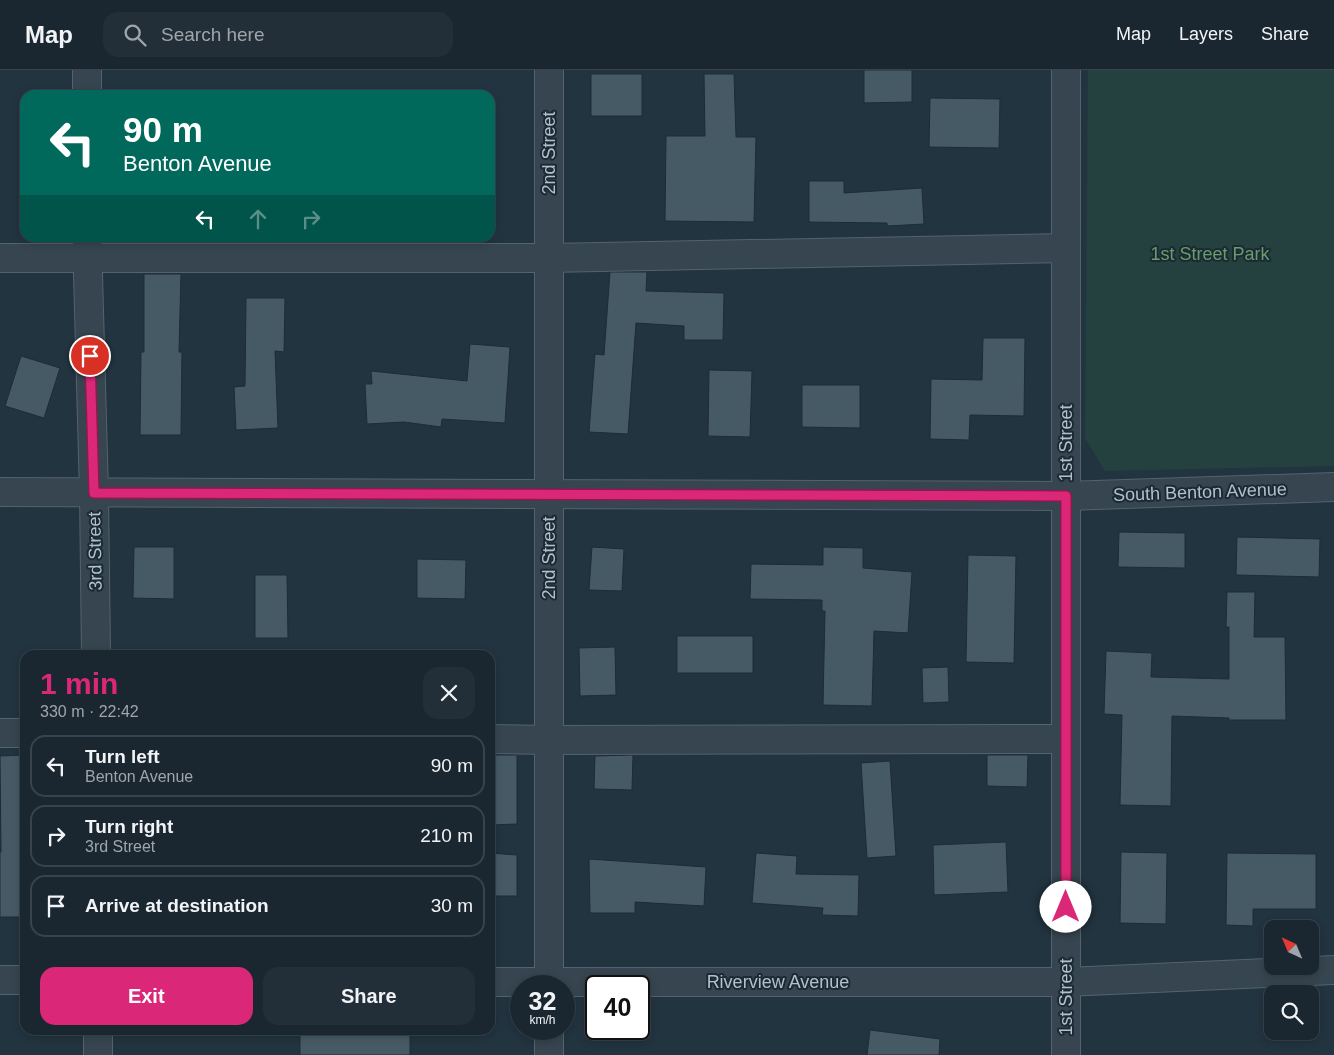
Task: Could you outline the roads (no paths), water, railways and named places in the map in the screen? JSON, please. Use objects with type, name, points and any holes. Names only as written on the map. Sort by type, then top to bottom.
[{"type":"street","points":[[87,70],[87,90]]},
{"type":"street","name":"2nd Street","points":[[549,70],[549,975]]},
{"type":"street","name":"1st Street","points":[[1066,70],[1066,1055]]},
{"type":"street","points":[[0,258],[87,248],[549,258],[1066,248]]},
{"type":"street","name":"3rd Street","points":[[87,248],[94,493],[96,650]]},
{"type":"street","name":"South Benton Avenue","points":[[0,492],[1066,496],[1334,487]]},
{"type":"street","points":[[0,733],[20,733]]},
{"type":"street","points":[[495,739],[1066,739]]},
{"type":"street","name":"Riverview Avenue","points":[[575,984],[1066,982],[1334,970]]},
{"type":"street","points":[[0,980],[20,980]]},
{"type":"street","name":"Riverview Avenue","points":[[495,982],[510,983]]},
{"type":"street","points":[[98,1035],[98,1055]]},
{"type":"street","points":[[549,1040],[549,1055]]},
{"type":"park label","name":"1st Street Park","points":[[1210,254]]}]
